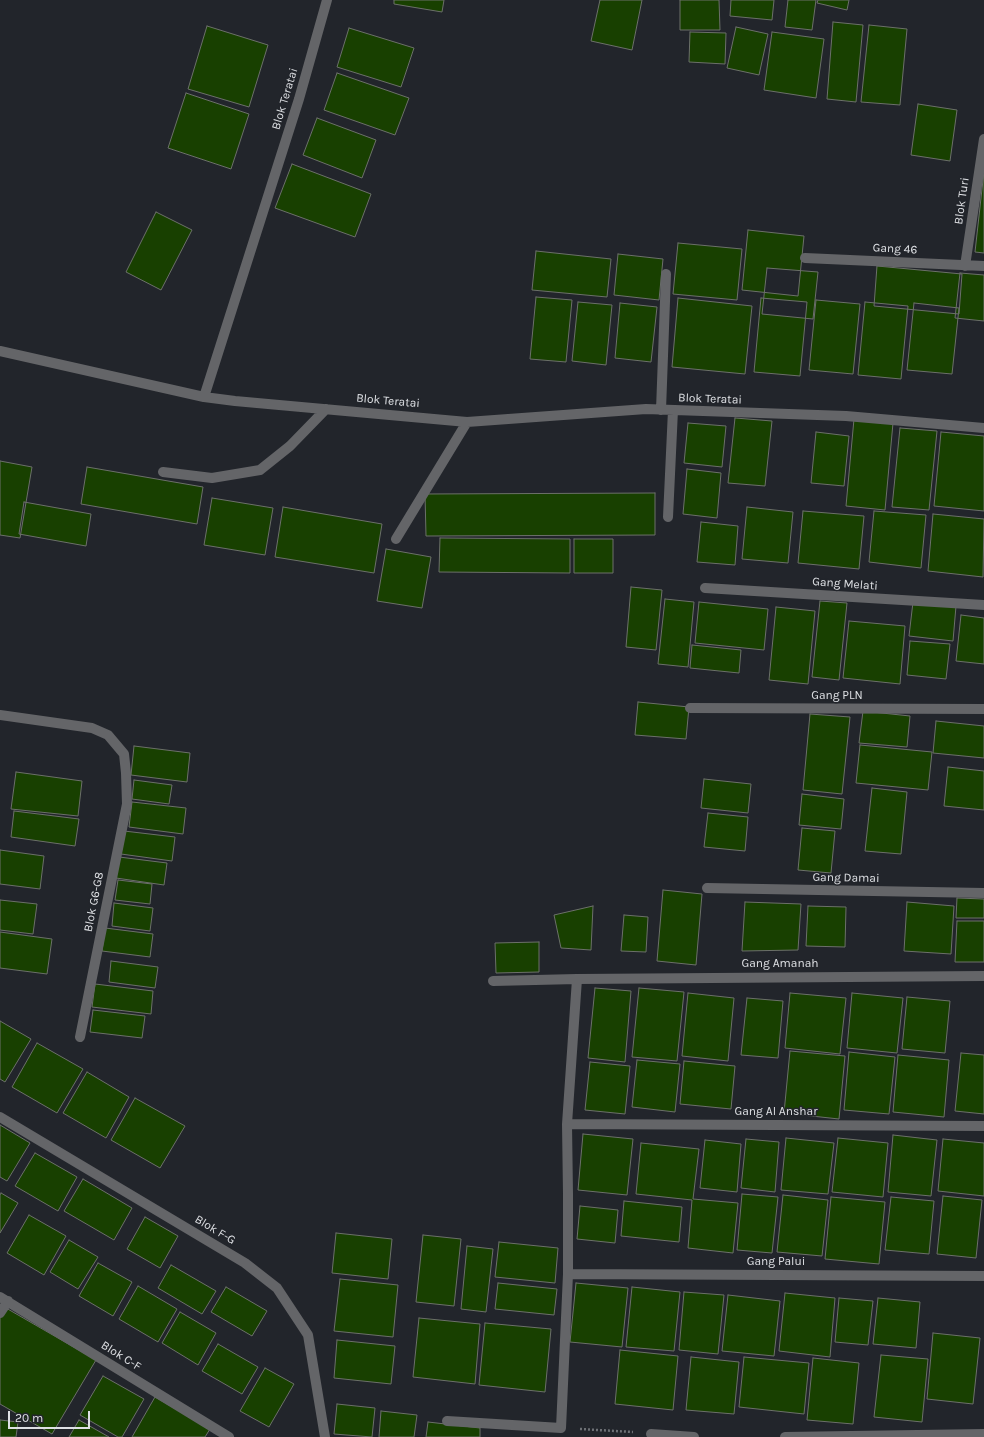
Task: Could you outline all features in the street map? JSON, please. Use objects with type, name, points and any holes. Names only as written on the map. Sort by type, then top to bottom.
[{"type":"street","name":"Blok Teratai","points":[[327,0],[299,99],[204,396],[235,401],[467,422],[646,409],[846,416],[984,428]]},
{"type":"street","name":"Blok Turi","points":[[965,266],[984,139]]},
{"type":"street","name":"Gang 46","points":[[805,258],[984,266]]},
{"type":"street","points":[[661,410],[666,274]]},
{"type":"street","points":[[0,351],[204,396]]},
{"type":"street","points":[[163,472],[212,478],[260,470],[290,446],[326,409]]},
{"type":"street","points":[[668,517],[673,410]]},
{"type":"street","points":[[396,539],[467,422]]},
{"type":"street","name":"Gang Melati","points":[[705,588],[984,605]]},
{"type":"street","name":"Gang PLN","points":[[690,708],[984,709]]},
{"type":"street","name":"Blok G6-G8","points":[[0,715],[92,728],[108,735],[124,754],[127,804],[80,1037]]},
{"type":"street","name":"Gang Damai","points":[[707,888],[984,893]]},
{"type":"street","name":"Gang Amanah","points":[[493,981],[984,976]]},
{"type":"street","points":[[447,1421],[561,1428],[568,1274],[567,1124],[576,979]]},
{"type":"street","name":"Blok F-G","points":[[0,1117],[245,1263],[277,1288],[308,1335],[325,1437]]},
{"type":"street","name":"Gang Al Anshar","points":[[567,1124],[984,1126]]},
{"type":"street","name":"Gang Palui","points":[[568,1274],[984,1276]]},
{"type":"street","points":[[0,1313],[4,1299]]},
{"type":"street","name":"Blok C-F","points":[[4,1299],[229,1437]]},
{"type":"street","points":[[651,1434],[694,1437]]},
{"type":"street","points":[[785,1437],[984,1434]]},
{"type":"path","points":[[561,1428],[651,1434]]},
{"type":"building","points":[[394,0],[444,0],[442,12],[394,4]]},
{"type":"building","points":[[600,0],[642,0],[632,50],[591,41]]},
{"type":"building","points":[[680,0],[719,0],[720,30],[680,30]]},
{"type":"building","points":[[731,0],[774,0],[772,20],[730,16]]},
{"type":"building","points":[[788,0],[816,0],[812,30],[785,27]]},
{"type":"building","points":[[818,0],[849,0],[847,10],[817,3]]},
{"type":"building","points":[[833,22],[863,25],[856,102],[827,99]]},
{"type":"building","points":[[869,25],[907,29],[900,105],[861,102]]},
{"type":"building","points":[[207,26],[268,45],[249,107],[188,89]]},
{"type":"building","points":[[736,27],[768,34],[759,75],[727,68]]},
{"type":"building","points":[[349,28],[414,48],[401,87],[337,67]]},
{"type":"building","points":[[690,32],[726,33],[725,64],[689,62]]},
{"type":"building","points":[[772,32],[824,39],[816,98],[764,90]]},
{"type":"building","points":[[337,73],[409,98],[395,135],[324,110]]},
{"type":"building","points":[[186,93],[249,114],[231,169],[168,148]]},
{"type":"building","points":[[918,104],[957,110],[950,161],[911,155]]},
{"type":"building","points":[[317,118],[376,140],[362,178],[303,155]]},
{"type":"building","points":[[292,164],[371,194],[355,237],[275,208]]},
{"type":"building","points":[[984,171],[984,253],[975,252]]},
{"type":"building","points":[[156,212],[192,230],[161,290],[126,272]]},
{"type":"building","points":[[748,230],[804,236],[798,296],[742,290]]},
{"type":"building","points":[[678,243],[742,249],[737,300],[673,294]]},
{"type":"building","points":[[536,251],[611,259],[607,297],[532,290]]},
{"type":"building","points":[[618,254],[663,259],[659,300],[614,295]]},
{"type":"building","points":[[877,266],[962,274],[959,314],[874,306]]},
{"type":"building","points":[[767,268],[818,272],[813,319],[762,314]]},
{"type":"building","points":[[960,273],[984,275],[984,321],[955,318]]},
{"type":"building","points":[[536,297],[572,300],[566,362],[530,359]]},
{"type":"building","points":[[678,298],[752,306],[745,374],[672,367]]},
{"type":"building","points":[[761,298],[807,302],[800,376],[754,372]]},
{"type":"building","points":[[816,300],[860,304],[853,374],[809,370]]},
{"type":"building","points":[[578,302],[612,305],[606,365],[572,361]]},
{"type":"building","points":[[865,302],[908,306],[901,379],[858,375]]},
{"type":"building","points":[[620,303],[657,307],[651,362],[615,358]]},
{"type":"building","points":[[914,303],[959,308],[952,374],[907,370]]},
{"type":"building","points":[[735,418],[772,421],[765,486],[728,483]]},
{"type":"building","points":[[854,419],[893,423],[885,510],[846,506]]},
{"type":"building","points":[[688,423],[726,426],[722,467],[684,463]]},
{"type":"building","points":[[900,428],[937,431],[929,510],[892,507]]},
{"type":"building","points":[[816,432],[849,436],[844,486],[811,483]]},
{"type":"building","points":[[941,432],[984,436],[984,511],[934,506]]},
{"type":"building","points":[[0,461],[32,467],[20,538],[0,535]]},
{"type":"building","points":[[87,467],[203,487],[197,524],[81,504]]},
{"type":"building","points":[[687,469],[721,473],[717,518],[683,514]]},
{"type":"building","points":[[655,493],[655,535],[426,536],[425,494]]},
{"type":"building","points":[[212,498],[273,508],[265,555],[204,545]]},
{"type":"building","points":[[24,502],[91,514],[86,546],[19,534]]},
{"type":"building","points":[[283,507],[382,524],[374,573],[275,557]]},
{"type":"building","points":[[747,507],[793,512],[788,563],[742,559]]},
{"type":"building","points":[[803,511],[864,516],[859,569],[798,563]]},
{"type":"building","points":[[874,511],[926,515],[921,568],[869,562]]},
{"type":"building","points":[[933,514],[984,519],[983,577],[928,571]]},
{"type":"building","points":[[701,522],[738,526],[735,565],[697,562]]},
{"type":"building","points":[[440,538],[570,539],[570,573],[439,572]]},
{"type":"building","points":[[574,539],[613,539],[613,573],[574,573]]},
{"type":"building","points":[[386,549],[431,557],[422,608],[377,601]]},
{"type":"building","points":[[631,587],[662,590],[656,650],[626,647]]},
{"type":"building","points":[[665,599],[694,602],[688,667],[658,664]]},
{"type":"building","points":[[820,601],[847,603],[839,680],[812,677]]},
{"type":"building","points":[[699,602],[768,609],[764,650],[695,643]]},
{"type":"building","points":[[913,602],[956,606],[953,641],[909,636]]},
{"type":"building","points":[[776,607],[815,611],[808,684],[769,680]]},
{"type":"building","points":[[961,615],[984,618],[984,664],[956,661]]},
{"type":"building","points":[[849,621],[905,626],[900,684],[843,678]]},
{"type":"building","points":[[910,641],[950,644],[946,679],[907,675]]},
{"type":"building","points":[[692,645],[741,650],[739,673],[690,668]]},
{"type":"building","points":[[638,702],[689,707],[686,739],[635,735]]},
{"type":"building","points":[[863,711],[910,716],[907,747],[859,743]]},
{"type":"building","points":[[810,714],[850,717],[842,794],[803,790]]},
{"type":"building","points":[[936,721],[984,726],[984,758],[933,753]]},
{"type":"building","points":[[860,745],[932,752],[928,790],[856,783]]},
{"type":"building","points":[[134,746],[190,753],[187,782],[131,775]]},
{"type":"building","points":[[948,767],[984,771],[984,810],[944,806]]},
{"type":"building","points":[[16,772],[82,781],[78,816],[11,809]]},
{"type":"building","points":[[704,779],[751,784],[748,813],[701,808]]},
{"type":"building","points":[[134,780],[172,785],[169,804],[132,799]]},
{"type":"building","points":[[872,788],[907,792],[901,854],[865,851]]},
{"type":"building","points":[[802,794],[844,799],[841,829],[799,825]]},
{"type":"building","points":[[132,802],[186,808],[183,834],[129,827]]},
{"type":"building","points":[[14,811],[79,819],[75,846],[11,837]]},
{"type":"building","points":[[708,813],[748,817],[745,851],[704,847]]},
{"type":"building","points":[[802,828],[835,831],[831,873],[798,870]]},
{"type":"building","points":[[124,831],[175,837],[172,861],[121,854]]},
{"type":"building","points":[[0,850],[44,856],[40,889],[0,884]]},
{"type":"building","points":[[119,857],[167,863],[164,885],[116,878]]},
{"type":"building","points":[[118,880],[152,884],[150,904],[115,900]]},
{"type":"building","points":[[663,890],[702,894],[696,965],[657,961]]},
{"type":"building","points":[[957,898],[984,899],[984,918],[956,918]]},
{"type":"building","points":[[0,900],[37,904],[33,934],[0,930]]},
{"type":"building","points":[[745,902],[801,904],[798,950],[742,951]]},
{"type":"building","points":[[907,902],[954,906],[951,954],[904,951]]},
{"type":"building","points":[[114,903],[153,908],[150,931],[112,926]]},
{"type":"building","points":[[593,906],[591,950],[561,948],[554,915]]},
{"type":"building","points":[[808,906],[846,907],[845,947],[806,946]]},
{"type":"building","points":[[624,915],[648,917],[646,952],[621,951]]},
{"type":"building","points":[[957,921],[984,921],[984,962],[955,962]]},
{"type":"building","points":[[105,928],[153,934],[150,957],[102,951]]},
{"type":"building","points":[[0,932],[52,939],[47,974],[0,968]]},
{"type":"building","points":[[539,942],[539,972],[496,973],[495,943]]},
{"type":"building","points":[[111,961],[158,967],[155,988],[109,982]]},
{"type":"building","points":[[95,984],[153,991],[151,1014],[92,1007]]},
{"type":"building","points":[[595,988],[631,991],[625,1062],[588,1058]]},
{"type":"building","points":[[639,988],[684,992],[677,1061],[632,1057]]},
{"type":"building","points":[[688,993],[734,998],[728,1061],[682,1056]]},
{"type":"building","points":[[790,993],[846,998],[840,1054],[785,1048]]},
{"type":"building","points":[[852,993],[903,998],[897,1053],[847,1048]]},
{"type":"building","points":[[907,997],[950,1001],[945,1053],[902,1049]]},
{"type":"building","points":[[747,998],[783,1001],[778,1058],[741,1055]]},
{"type":"building","points":[[93,1010],[145,1016],[142,1038],[90,1032]]},
{"type":"building","points":[[0,1021],[31,1039],[5,1082],[0,1079]]},
{"type":"building","points":[[37,1043],[83,1069],[57,1113],[12,1087]]},
{"type":"building","points":[[790,1051],[845,1056],[839,1119],[784,1113]]},
{"type":"building","points":[[849,1052],[895,1057],[889,1114],[844,1110]]},
{"type":"building","points":[[961,1053],[984,1055],[984,1114],[955,1111]]},
{"type":"building","points":[[898,1055],[949,1060],[944,1117],[893,1112]]},
{"type":"building","points":[[637,1060],[680,1064],[675,1112],[632,1107]]},
{"type":"building","points":[[684,1061],[735,1066],[731,1109],[680,1104]]},
{"type":"building","points":[[590,1062],[630,1066],[625,1114],[585,1110]]},
{"type":"building","points":[[87,1072],[129,1097],[106,1138],[63,1113]]},
{"type":"building","points":[[135,1098],[185,1126],[160,1168],[111,1140]]},
{"type":"building","points":[[0,1125],[30,1143],[7,1181],[0,1177]]},
{"type":"building","points":[[583,1134],[633,1139],[627,1195],[578,1190]]},
{"type":"building","points":[[893,1135],[937,1140],[931,1196],[888,1192]]},
{"type":"building","points":[[786,1138],[834,1143],[828,1194],[781,1190]]},
{"type":"building","points":[[838,1138],[888,1143],[883,1197],[832,1192]]},
{"type":"building","points":[[746,1139],[779,1142],[775,1192],[741,1188]]},
{"type":"building","points":[[943,1139],[984,1143],[984,1196],[938,1191]]},
{"type":"building","points":[[705,1140],[741,1144],[737,1192],[700,1188]]},
{"type":"building","points":[[641,1143],[699,1149],[693,1199],[738,1203],[733,1253],[688,1248],[692,1200],[636,1194]]},
{"type":"building","points":[[35,1153],[77,1177],[58,1211],[15,1186]]},
{"type":"building","points":[[83,1179],[132,1208],[114,1240],[64,1211]]},
{"type":"building","points":[[1,1193],[18,1203],[0,1233],[0,1195]]},
{"type":"building","points":[[742,1194],[778,1197],[772,1253],[737,1250]]},
{"type":"building","points":[[783,1195],[828,1200],[822,1256],[777,1252]]},
{"type":"building","points":[[943,1196],[982,1200],[976,1258],[937,1254]]},
{"type":"building","points":[[831,1197],[885,1202],[879,1264],[825,1259]]},
{"type":"building","points":[[891,1197],[934,1201],[929,1254],[885,1250]]},
{"type":"building","points":[[624,1201],[682,1207],[679,1242],[621,1236]]},
{"type":"building","points":[[580,1206],[618,1210],[615,1243],[577,1239]]},
{"type":"building","points":[[29,1215],[66,1236],[44,1275],[7,1253]]},
{"type":"building","points":[[145,1217],[178,1236],[160,1268],[127,1249]]},
{"type":"building","points":[[336,1233],[392,1239],[388,1279],[332,1273]]},
{"type":"building","points":[[423,1235],[461,1239],[454,1306],[416,1302]]},
{"type":"building","points":[[69,1240],[98,1257],[78,1289],[50,1272]]},
{"type":"building","points":[[499,1242],[558,1248],[555,1283],[495,1277]]},
{"type":"building","points":[[467,1246],[493,1249],[486,1312],[461,1309]]},
{"type":"building","points":[[98,1263],[132,1282],[113,1316],[79,1296]]},
{"type":"building","points":[[171,1265],[216,1291],[202,1314],[158,1288]]},
{"type":"building","points":[[340,1279],[398,1285],[393,1337],[334,1331]]},
{"type":"building","points":[[498,1283],[557,1289],[554,1315],[495,1309]]},
{"type":"building","points":[[576,1283],[628,1288],[622,1347],[570,1342]]},
{"type":"building","points":[[138,1286],[177,1309],[158,1342],[119,1319]]},
{"type":"building","points":[[226,1287],[267,1311],[252,1336],[211,1312]]},
{"type":"building","points":[[632,1287],[680,1292],[674,1351],[626,1347]]},
{"type":"building","points":[[684,1292],[724,1295],[718,1354],[679,1350]]},
{"type":"building","points":[[785,1293],[835,1298],[830,1357],[779,1351]]},
{"type":"building","points":[[728,1295],[780,1301],[774,1356],[722,1351]]},
{"type":"building","points":[[839,1298],[873,1301],[868,1345],[835,1342]]},
{"type":"building","points":[[878,1298],[920,1302],[916,1348],[873,1344]]},
{"type":"building","points":[[6,1308],[96,1360],[52,1434],[0,1404],[0,1318]]},
{"type":"building","points":[[180,1312],[216,1333],[198,1365],[162,1343]]},
{"type":"building","points":[[419,1318],[480,1324],[475,1384],[413,1377]]},
{"type":"building","points":[[485,1323],[551,1329],[545,1392],[479,1385]]},
{"type":"building","points":[[933,1333],[980,1338],[973,1404],[927,1399]]},
{"type":"building","points":[[337,1340],[395,1346],[391,1384],[334,1378]]},
{"type":"building","points":[[218,1344],[258,1367],[242,1394],[202,1371]]},
{"type":"building","points":[[620,1350],[678,1356],[673,1410],[615,1404]]},
{"type":"building","points":[[881,1355],[928,1359],[922,1422],[874,1417]]},
{"type":"building","points":[[691,1357],[739,1362],[734,1414],[686,1410]]},
{"type":"building","points":[[744,1357],[809,1363],[804,1414],[739,1407]]},
{"type":"building","points":[[813,1358],[859,1363],[853,1424],[807,1420]]},
{"type":"building","points":[[265,1368],[294,1384],[269,1427],[240,1411]]},
{"type":"building","points":[[103,1376],[144,1399],[122,1437],[118,1437],[80,1415]]},
{"type":"building","points":[[155,1397],[210,1429],[205,1437],[132,1437]]},
{"type":"building","points":[[337,1404],[375,1408],[372,1437],[334,1434]]},
{"type":"building","points":[[381,1411],[417,1415],[414,1437],[379,1437]]},
{"type":"building","points":[[0,1420],[18,1422],[16,1437],[0,1437]]},
{"type":"building","points":[[79,1420],[109,1437],[69,1437]]},
{"type":"building","points":[[428,1422],[480,1428],[480,1437],[426,1437]]}]
